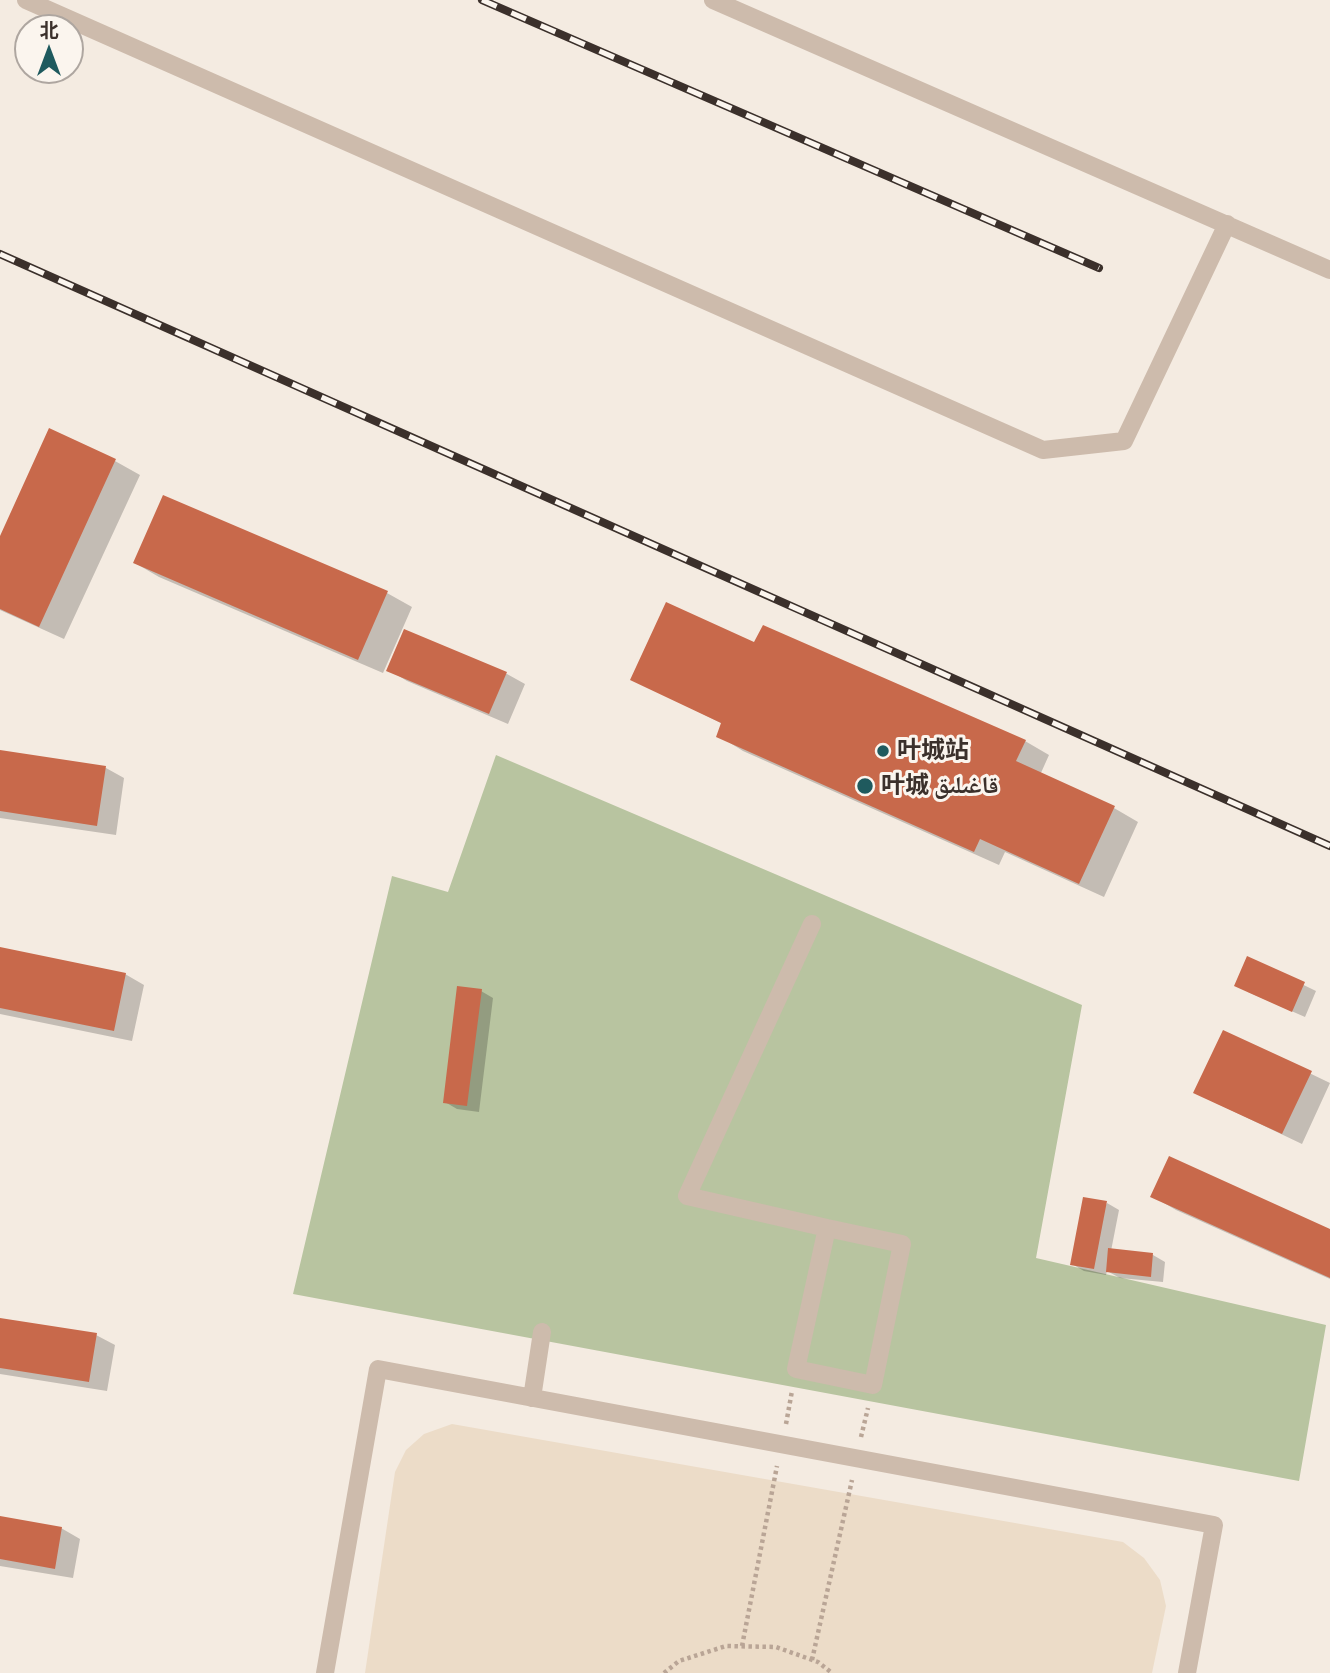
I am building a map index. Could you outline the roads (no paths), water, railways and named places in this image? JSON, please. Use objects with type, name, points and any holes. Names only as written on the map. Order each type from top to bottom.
[{"type":"street","points":[[26,0],[1042,450],[1124,441],[1227,225]]},
{"type":"street","points":[[713,0],[1330,270]]},
{"type":"street","points":[[812,924],[687,1196],[902,1244],[873,1385],[796,1370],[827,1228]]},
{"type":"street","points":[[533,1398],[542,1332]]},
{"type":"street","points":[[325,1673],[378,1370],[1214,1525],[1187,1673]]},
{"type":"railway","points":[[482,0],[1099,268]]},
{"type":"railway","points":[[0,254],[1330,846]]},
{"type":"place","name":"叶城站","points":[[883,751]]},
{"type":"place","name":"叶城 قاغىلىق","points":[[865,786]]}]
